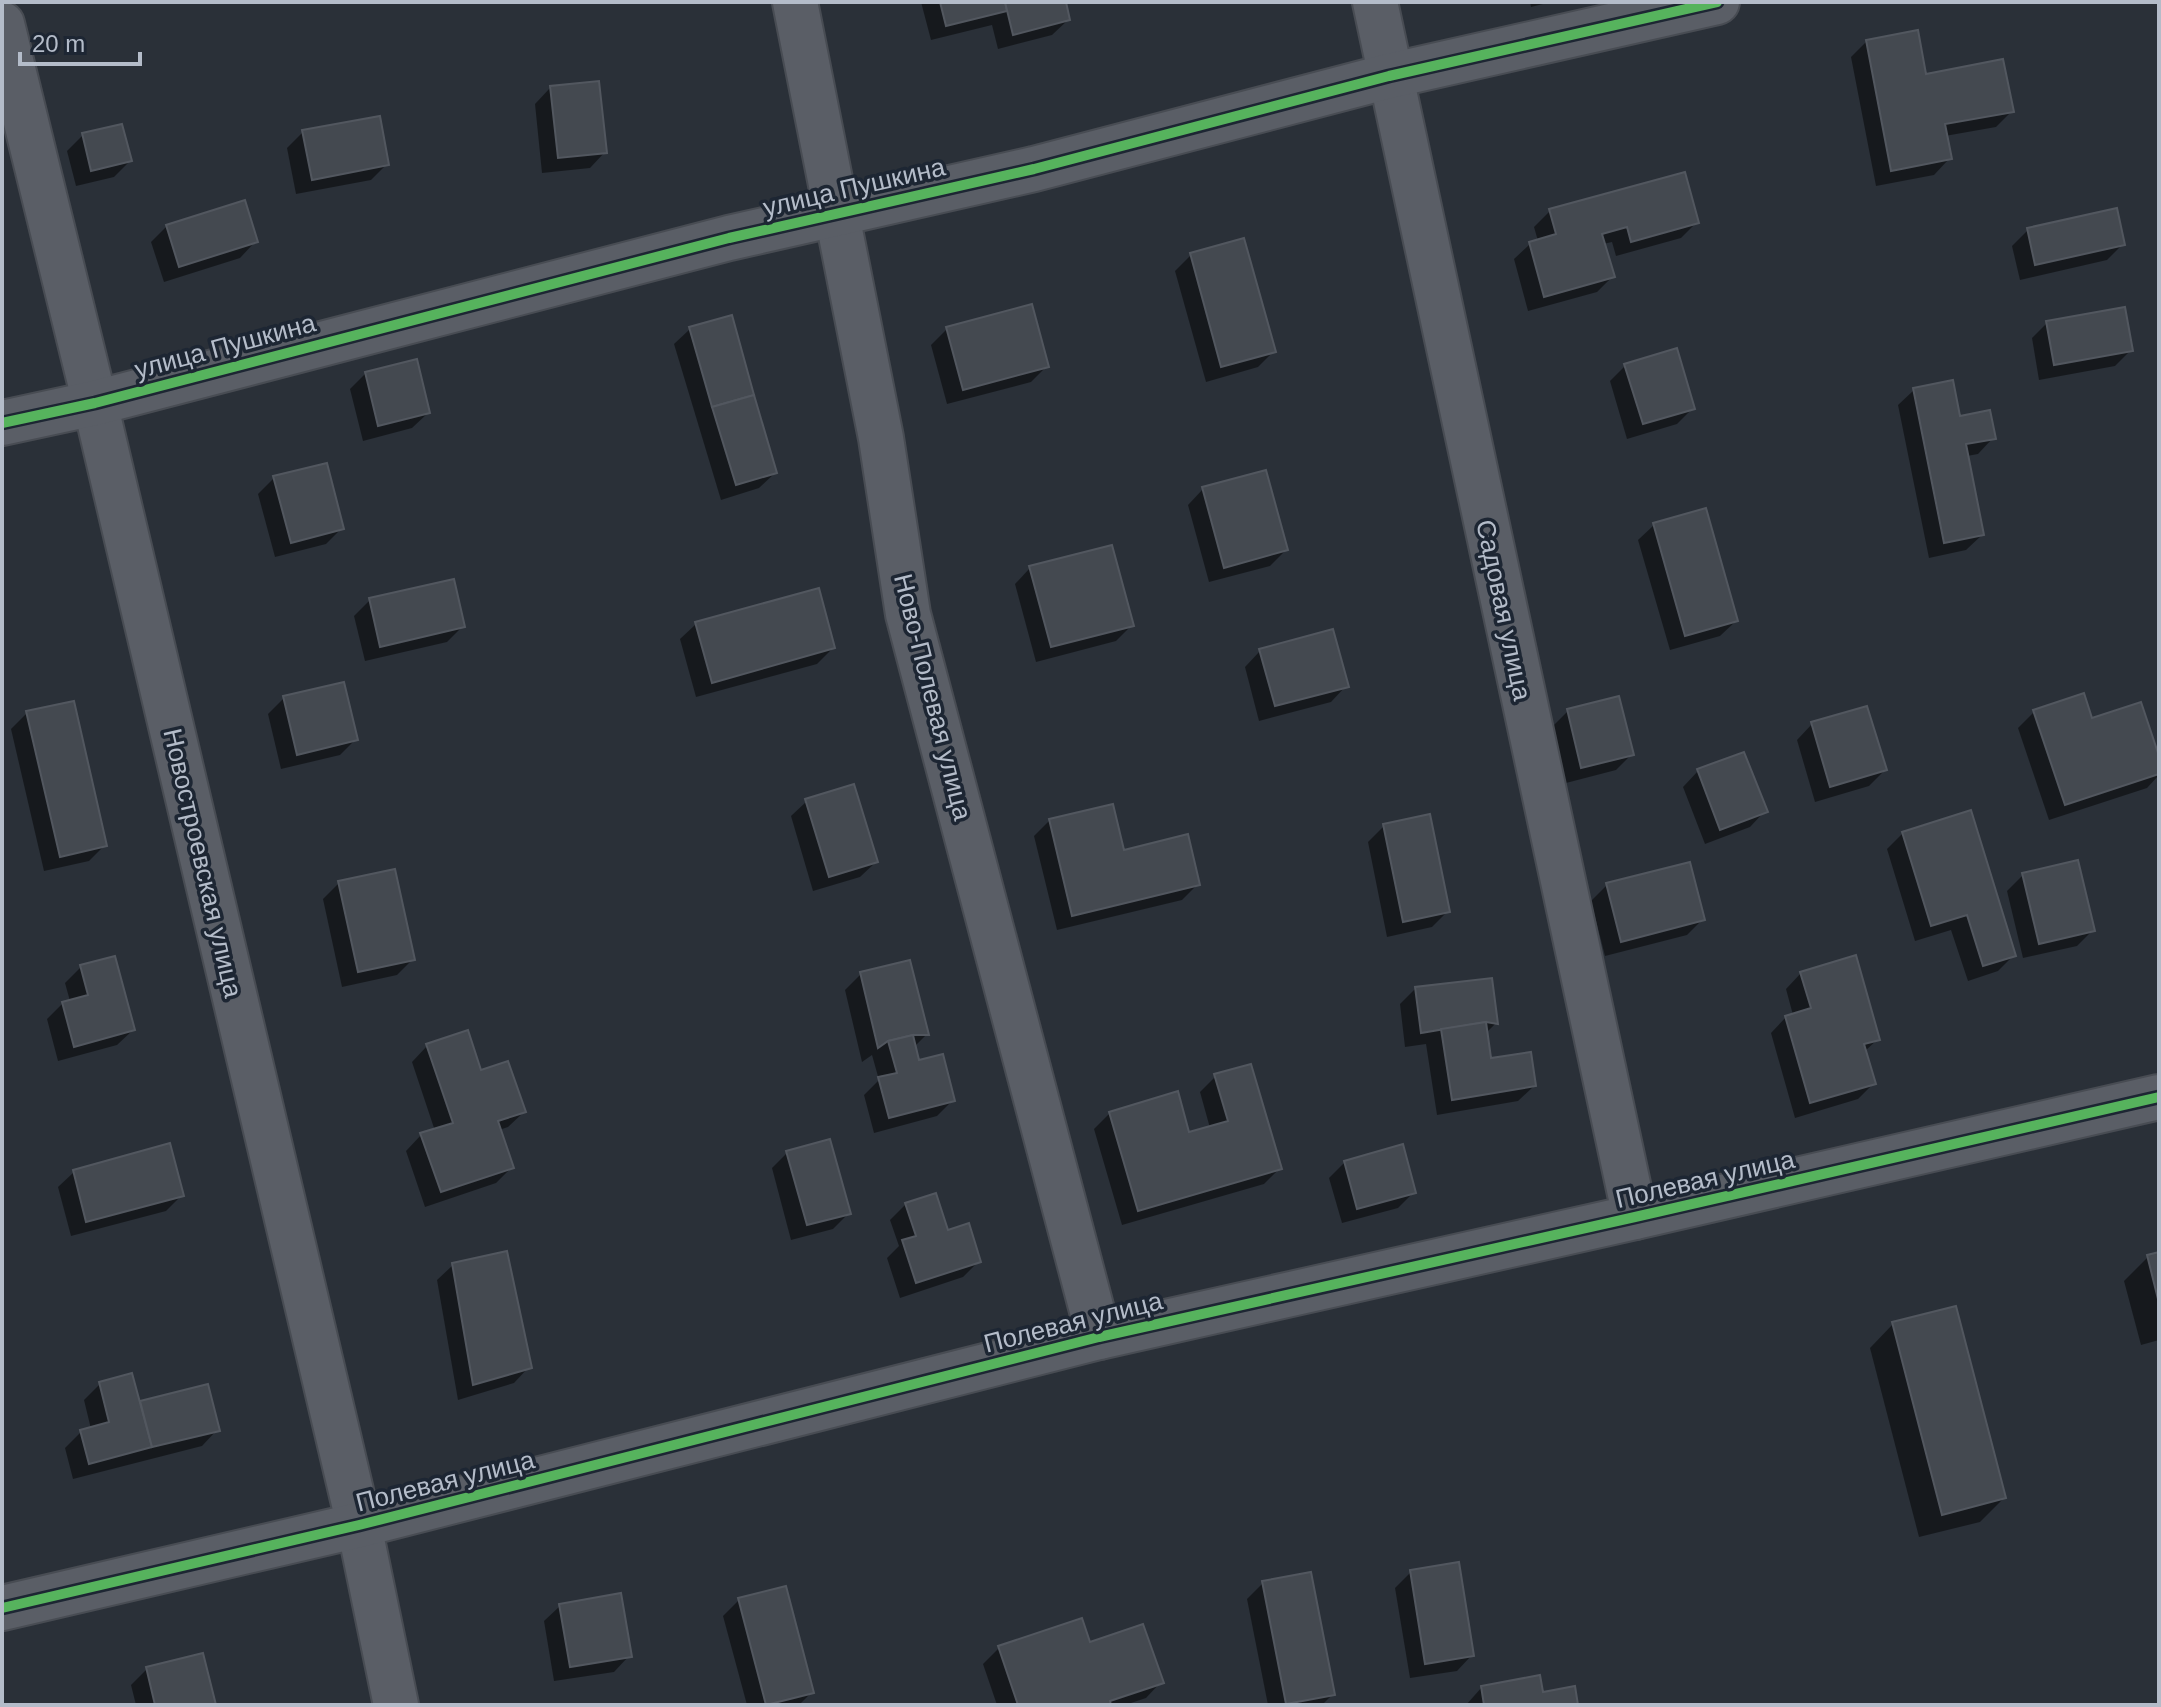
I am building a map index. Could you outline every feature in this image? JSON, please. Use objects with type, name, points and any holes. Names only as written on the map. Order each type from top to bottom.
[{"type":"street","name":"Ново-Полевая улица","points":[[795,2],[881,438],[908,614],[1099,1337]]},
{"type":"street","name":"Садовая улица","points":[[1375,2],[1635,1217]]},
{"type":"street","name":"улица Пушкина","points":[[2,423],[95,403],[837,212],[1034,169],[1389,76],[1717,2]]},
{"type":"street","name":"Новостроевская улица","points":[[2,24],[95,403],[359,1525],[396,1705]]},
{"type":"street","name":"Полевая улица","points":[[2,1608],[359,1525],[1099,1337],[2159,1097]]},
{"type":"building","points":[[940,2],[1005,2],[1007,11],[946,26]]},
{"type":"building","points":[[1005,2],[1066,2],[1070,20],[1013,35]]},
{"type":"building","points":[[1918,30],[1926,74],[2003,59],[2014,112],[1945,124],[1952,159],[1891,171],[1866,40]]},
{"type":"building","points":[[599,81],[607,153],[558,158],[550,86]]},
{"type":"building","points":[[380,116],[389,165],[312,180],[302,130]]},
{"type":"building","points":[[122,124],[132,161],[91,171],[82,133]]},
{"type":"building","points":[[1685,172],[1699,223],[1631,242],[1627,227],[1602,234],[1615,277],[1544,297],[1529,242],[1556,234],[1549,209]]},
{"type":"building","points":[[245,200],[258,242],[179,267],[166,225]]},
{"type":"building","points":[[2117,208],[2125,245],[2035,265],[2027,228]]},
{"type":"building","points":[[1244,238],[1276,352],[1221,367],[1190,253]]},
{"type":"building","points":[[1032,304],[1049,367],[963,390],[946,327]]},
{"type":"building","points":[[2125,307],[2133,351],[2054,365],[2046,321]]},
{"type":"building","points":[[732,315],[754,395],[712,407],[689,327]]},
{"type":"building","points":[[1677,348],[1695,409],[1643,424],[1624,364]]},
{"type":"building","points":[[417,359],[430,413],[378,426],[365,372]]},
{"type":"building","points":[[1953,380],[1960,416],[1990,410],[1996,439],[1966,444],[1984,535],[1944,543],[1913,388]]},
{"type":"building","points":[[754,395],[777,473],[736,485],[712,407]]},
{"type":"building","points":[[327,463],[344,529],[291,543],[273,476]]},
{"type":"building","points":[[1266,470],[1288,550],[1224,568],[1202,487]]},
{"type":"building","points":[[1706,508],[1738,621],[1685,636],[1653,523]]},
{"type":"building","points":[[1112,545],[1134,626],[1051,647],[1029,566]]},
{"type":"building","points":[[454,579],[465,627],[380,647],[369,598]]},
{"type":"building","points":[[819,588],[835,648],[712,683],[695,622]]},
{"type":"building","points":[[1333,629],[1349,687],[1275,706],[1259,649]]},
{"type":"building","points":[[344,682],[358,740],[297,755],[283,696]]},
{"type":"building","points":[[2084,693],[2092,718],[2141,702],[2159,756],[2159,774],[2065,805],[2033,710]]},
{"type":"building","points":[[1619,696],[1634,755],[1581,768],[1567,709]]},
{"type":"building","points":[[74,701],[107,846],[60,857],[26,711]]},
{"type":"building","points":[[1867,706],[1887,770],[1830,787],[1811,722]]},
{"type":"building","points":[[1744,752],[1768,812],[1720,830],[1697,769]]},
{"type":"building","points":[[854,784],[878,862],[829,877],[805,799]]},
{"type":"building","points":[[1113,804],[1124,850],[1188,834],[1200,885],[1072,916],[1049,819]]},
{"type":"building","points":[[1971,810],[2016,956],[1983,966],[1967,915],[1931,926],[1902,832]]},
{"type":"building","points":[[1430,814],[1450,912],[1403,922],[1383,824]]},
{"type":"building","points":[[2078,860],[2095,931],[2039,944],[2022,873]]},
{"type":"building","points":[[1690,862],[1705,920],[1621,942],[1606,883]]},
{"type":"building","points":[[395,869],[415,960],[358,972],[338,881]]},
{"type":"building","points":[[1856,955],[1880,1040],[1864,1044],[1876,1084],[1810,1103],[1785,1016],[1811,1008],[1800,972]]},
{"type":"building","points":[[115,956],[135,1030],[74,1047],[62,1002],[88,995],[80,965]]},
{"type":"building","points":[[910,960],[929,1035],[888,1041],[878,1048],[860,972]]},
{"type":"building","points":[[1492,978],[1498,1024],[1486,1022],[1421,1033],[1415,987]]},
{"type":"building","points":[[1486,1022],[1491,1058],[1531,1052],[1536,1086],[1452,1100],[1441,1029]]},
{"type":"building","points":[[468,1030],[481,1070],[508,1061],[526,1112],[498,1121],[514,1168],[441,1192],[420,1133],[453,1123],[426,1044]]},
{"type":"building","points":[[913,1035],[919,1060],[943,1054],[955,1101],[889,1118],[878,1077],[897,1073],[888,1041]]},
{"type":"building","points":[[1251,1064],[1282,1169],[1138,1211],[1109,1112],[1178,1091],[1189,1132],[1228,1121],[1214,1074]]},
{"type":"building","points":[[830,1139],[851,1214],[807,1225],[786,1151]]},
{"type":"building","points":[[170,1143],[184,1196],[86,1222],[73,1170]]},
{"type":"building","points":[[1403,1144],[1416,1193],[1357,1209],[1344,1161]]},
{"type":"building","points":[[936,1193],[948,1230],[969,1223],[981,1262],[916,1283],[902,1240],[916,1236],[905,1203]]},
{"type":"building","points":[[507,1251],[532,1368],[473,1385],[452,1263]]},
{"type":"building","points":[[2159,1252],[2159,1303],[2147,1255]]},
{"type":"building","points":[[1956,1306],[2006,1498],[1942,1515],[1892,1322]]},
{"type":"building","points":[[132,1373],[152,1447],[89,1464],[80,1430],[109,1422],[99,1382]]},
{"type":"building","points":[[208,1384],[220,1431],[152,1447],[140,1401]]},
{"type":"building","points":[[1459,1562],[1474,1656],[1425,1664],[1410,1570]]},
{"type":"building","points":[[1311,1572],[1335,1695],[1286,1704],[1262,1581]]},
{"type":"building","points":[[786,1586],[814,1693],[766,1705],[738,1598]]},
{"type":"building","points":[[621,1593],[632,1657],[570,1667],[559,1604]]},
{"type":"building","points":[[1082,1618],[1090,1642],[1143,1624],[1164,1683],[1110,1701],[1111,1705],[1018,1705],[998,1646]]},
{"type":"building","points":[[203,1653],[216,1705],[155,1705],[146,1667]]},
{"type":"building","points":[[1540,1675],[1543,1692],[1575,1686],[1578,1705],[1484,1705],[1481,1686]]},
{"type":"cycle path","points":[[2,423],[95,403],[729,238],[1034,169],[1389,76],[1717,2]]},
{"type":"cycle path","points":[[2,1608],[359,1525],[1099,1337],[2159,1097]]}]
